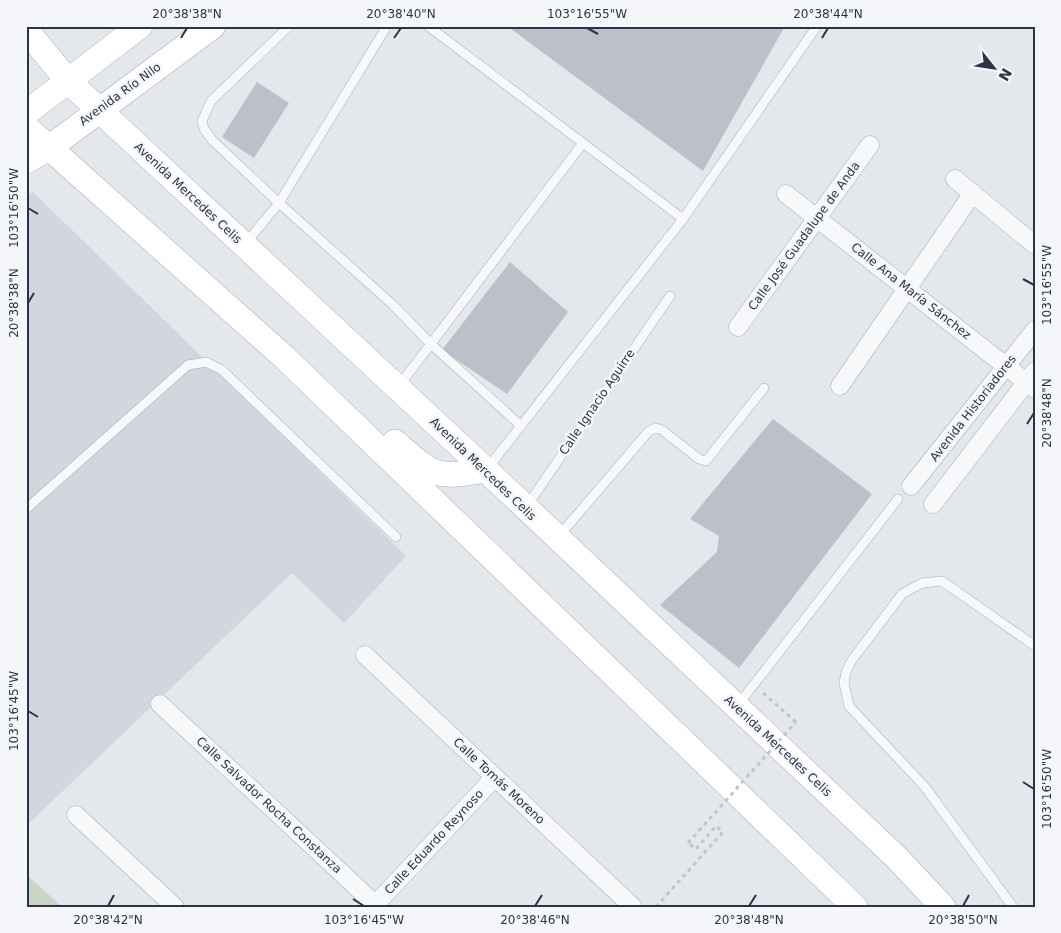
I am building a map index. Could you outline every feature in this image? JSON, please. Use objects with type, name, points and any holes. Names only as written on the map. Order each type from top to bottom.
[{"type":"main road","points":[[26,112],[140,26]]},
{"type":"main road","name":"Avenida Río Nilo","points":[[26,161],[49,148],[98,109],[213,26]]},
{"type":"main road","name":"Avenida Mercedes Celis","points":[[26,30],[68,81],[486,470],[525,509],[896,857],[943,907]]},
{"type":"main road","points":[[26,127],[284,358],[855,907]]},
{"type":"main road","points":[[284,358],[318,374],[420,464],[433,472],[440,475],[456,475],[486,470]]},
{"type":"street","name":"Calle José Guadalupe de Anda","points":[[738,328],[819,219],[870,145]]},
{"type":"street","points":[[955,179],[1035,245]]},
{"type":"street","points":[[840,386],[973,193]]},
{"type":"street","name":"Calle Ana María Sánchez","points":[[786,194],[1006,366],[1032,381]]},
{"type":"street","name":"Avenida Historiadores","points":[[912,486],[1035,330]]},
{"type":"street","name":"Avenida Historiadores","points":[[933,504],[1032,381]]},
{"type":"street","name":"Calle Tomás Moreno","points":[[365,655],[633,907]]},
{"type":"street","name":"Calle Salvador Rocha Constanza","points":[[160,704],[376,906]]},
{"type":"street","name":"Calle Eduardo Reynoso","points":[[376,906],[495,777]]},
{"type":"street","points":[[76,815],[175,907]]},
{"type":"lane","points":[[289,26],[211,100],[202,121],[204,129],[212,140],[279,203],[392,304],[432,345],[520,425]]},
{"type":"lane","points":[[244,245],[279,203],[387,26]]},
{"type":"lane","points":[[428,26],[683,219]]},
{"type":"lane","points":[[486,470],[683,219],[817,26]]},
{"type":"lane","points":[[398,388],[583,143]]},
{"type":"lane","name":"Calle Ignacio Aguirre","points":[[525,509],[670,296]]},
{"type":"lane","points":[[26,509],[188,365],[206,362],[222,370],[396,537]]},
{"type":"lane","points":[[557,539],[649,431],[656,428],[662,430],[699,459],[706,461],[764,388]]},
{"type":"lane","points":[[737,708],[898,499]]},
{"type":"lane","points":[[1013,907],[925,787],[849,706],[844,683],[846,672],[852,660],[902,594],[922,583],[942,581],[1035,646]]},
{"type":"path","points":[[656,907],[723,832],[716,826],[696,849],[688,843],[796,722],[775,704]]},
{"type":"shaded area","points":[[33,192],[406,556],[344,623],[292,573],[26,826],[26,196]]},
{"type":"green space","points":[[26,874],[62,907],[26,907]]},
{"type":"building","points":[[507,26],[785,26],[703,171]]},
{"type":"building","points":[[257,82],[289,103],[254,158],[222,137]]},
{"type":"building","points":[[510,262],[568,312],[507,394],[442,350]]},
{"type":"building","points":[[773,419],[872,494],[739,668],[660,605],[717,552],[719,536],[690,519]]}]
